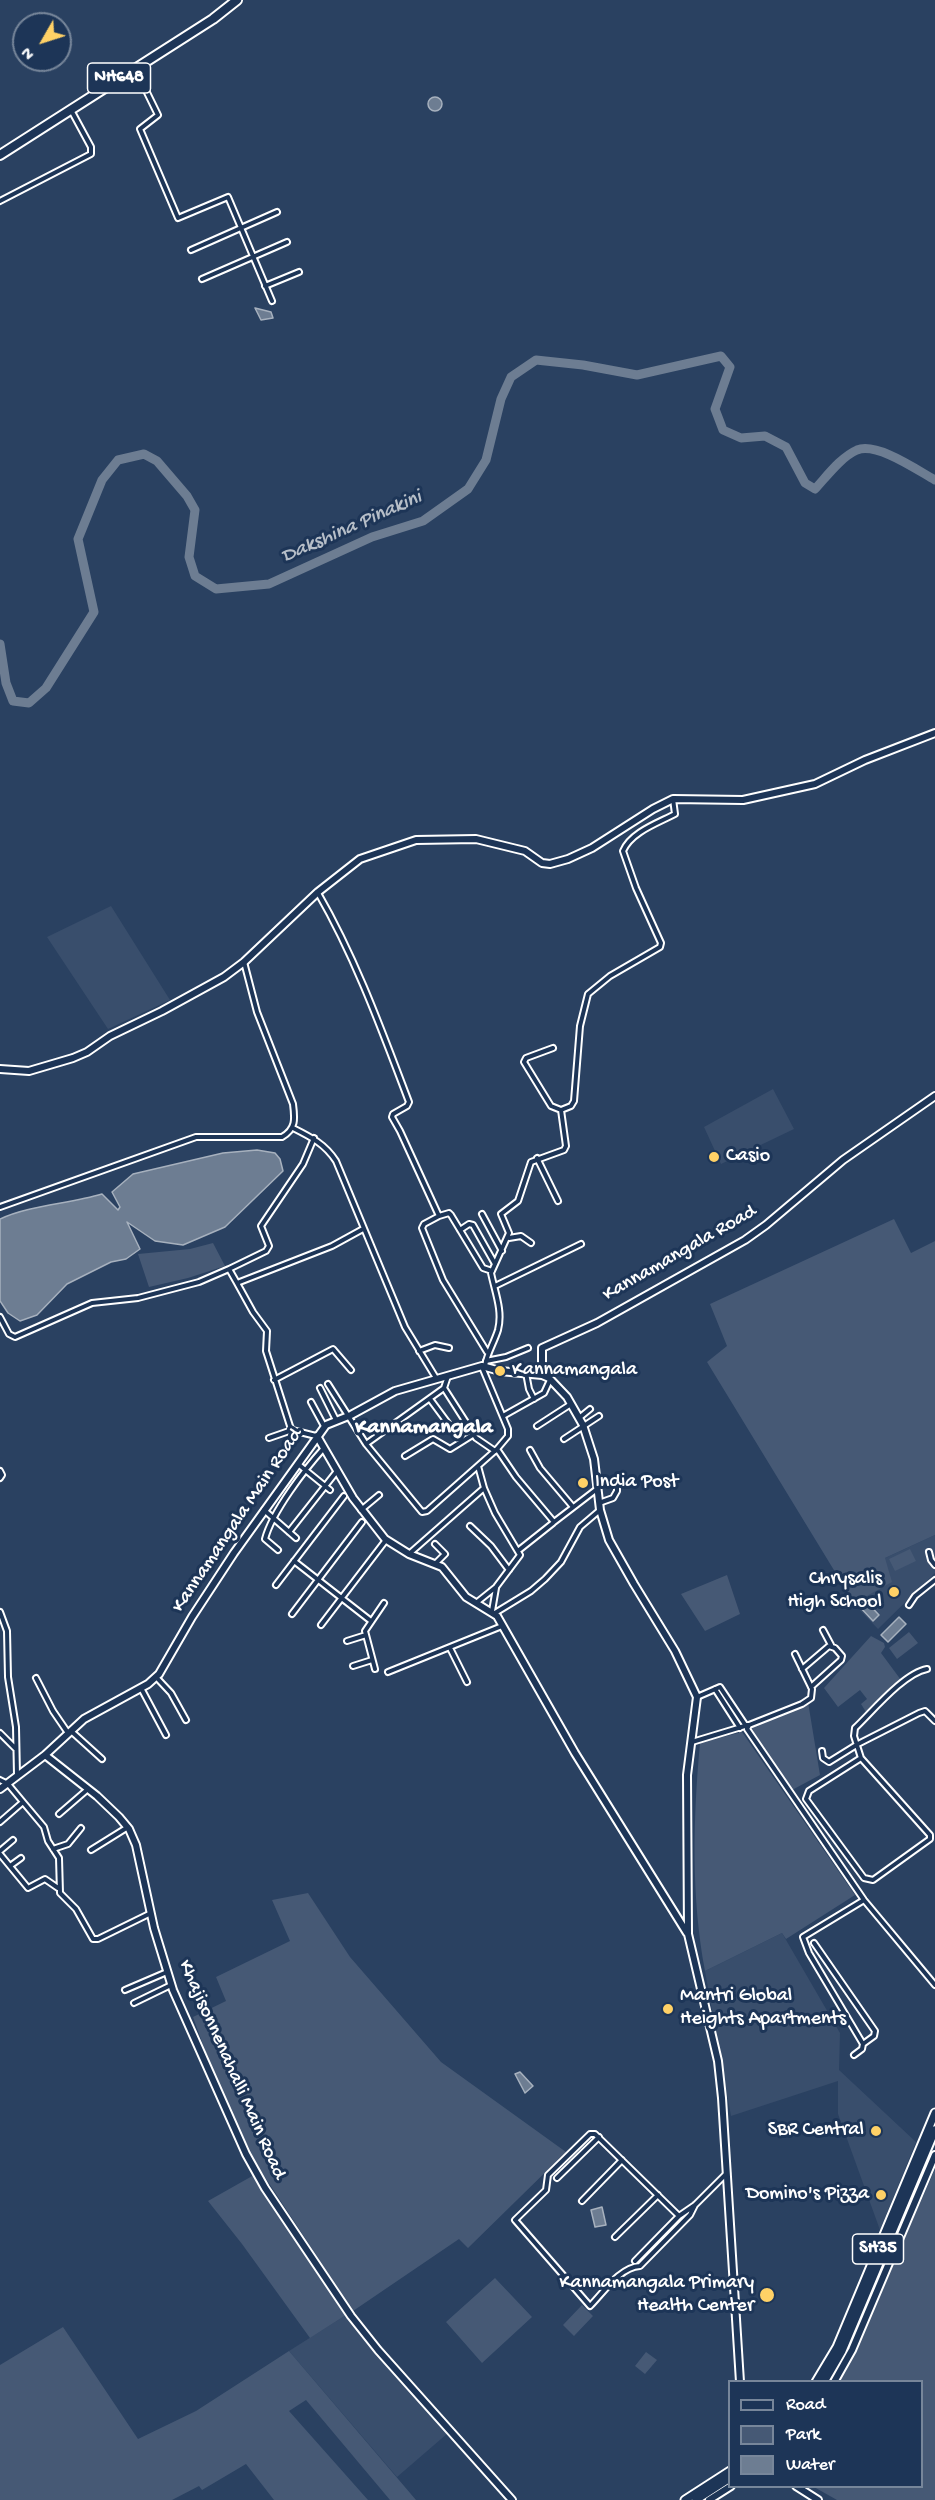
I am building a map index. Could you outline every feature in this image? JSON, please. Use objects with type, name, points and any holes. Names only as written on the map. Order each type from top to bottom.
[{"type":"highway","name":"NH648","points":[[0,154],[135,68],[226,4],[237,0]]},
{"type":"main road","name":"SH35","points":[[817,2380],[837,2347],[935,2113]]},
{"type":"main road","name":"SH35","points":[[825,2380],[842,2351],[935,2130]]},
{"type":"main road","points":[[684,2500],[728,2472]]},
{"type":"main road","points":[[696,2500],[728,2479]]},
{"type":"street","points":[[135,68],[158,115],[140,129],[178,219],[228,198],[272,300]]},
{"type":"street","points":[[0,201],[91,154],[91,147],[71,110]]},
{"type":"street","points":[[191,250],[277,212]]},
{"type":"street","points":[[202,279],[287,242]]},
{"type":"street","points":[[265,286],[299,272]]},
{"type":"street","points":[[0,1069],[29,1071],[87,1052],[110,1036],[224,977],[244,962],[318,892],[360,859],[416,840],[476,839],[525,851],[542,863],[550,864],[592,848],[652,809],[673,799],[743,800],[815,784],[865,760],[935,733]]},
{"type":"street","points":[[553,1048],[526,1058],[524,1062],[551,1106],[561,1110],[571,1106],[574,1101],[580,1026],[588,994],[610,976],[660,947],[661,943],[622,851],[625,845],[644,830],[675,814],[673,799]]},
{"type":"street","points":[[318,892],[333,919],[363,986],[409,1102],[392,1117],[439,1216]]},
{"type":"street","points":[[0,1207],[196,1137],[282,1137],[293,1128],[295,1117],[293,1104],[256,1012],[244,962]]},
{"type":"street","name":"Kannamangala Road","points":[[542,1375],[542,1348],[597,1323],[745,1240],[843,1160],[935,1096]]},
{"type":"street","points":[[328,1384],[366,1444],[422,1512],[427,1511],[478,1466],[508,1436],[508,1429],[484,1364],[499,1321],[492,1271],[509,1238],[501,1214],[518,1200],[531,1162],[564,1150],[566,1146],[561,1110]]},
{"type":"street","points":[[293,1128],[314,1138],[328,1149],[336,1161],[405,1327],[436,1378]]},
{"type":"street","points":[[0,1317],[9,1334],[15,1337],[92,1302],[138,1298],[199,1282],[266,1251],[269,1246],[261,1226],[303,1164],[314,1138]]},
{"type":"street","points":[[537,1158],[558,1201]]},
{"type":"street","points":[[487,1352],[435,1264],[422,1228],[423,1224],[439,1216],[450,1214],[483,1268],[492,1271]]},
{"type":"street","points":[[482,1214],[502,1252]]},
{"type":"street","points":[[460,1230],[469,1224],[473,1225],[496,1264]]},
{"type":"street","points":[[237,1283],[332,1246],[363,1229]]},
{"type":"street","points":[[509,1238],[521,1236],[531,1242]]},
{"type":"street","points":[[495,1286],[581,1244]]},
{"type":"street","points":[[229,1269],[253,1312],[267,1331],[266,1351],[292,1430]]},
{"type":"street","points":[[419,1351],[435,1346],[449,1348]]},
{"type":"street","points":[[484,1364],[528,1348]]},
{"type":"street","points":[[274,1380],[333,1349],[351,1370]]},
{"type":"street","name":"Kannamangala Main Road","points":[[0,1789],[45,1755],[84,1719],[141,1689],[156,1677],[192,1617],[324,1426],[395,1391],[484,1364],[500,1371],[542,1375],[551,1380],[571,1404],[584,1428],[594,1459],[599,1507],[609,1539],[675,1651],[697,1697]]},
{"type":"street","points":[[526,1373],[529,1389],[534,1399]]},
{"type":"street","points":[[366,1444],[444,1388],[448,1376]]},
{"type":"street","points":[[502,1416],[544,1393],[551,1380]]},
{"type":"street","points":[[320,1388],[336,1420]]},
{"type":"street","points":[[444,1388],[474,1434],[496,1450],[554,1522]]},
{"type":"street","points":[[430,1399],[453,1430]]},
{"type":"street","points":[[310,1402],[324,1426]]},
{"type":"street","points":[[537,1426],[571,1404]]},
{"type":"street","points":[[579,1418],[590,1409]]},
{"type":"street","points":[[564,1438],[584,1428],[599,1416]]},
{"type":"street","points":[[269,1438],[292,1430],[317,1436],[361,1510],[386,1540],[408,1554],[435,1564],[445,1571],[466,1597],[493,1612],[575,1754],[688,1934]]},
{"type":"street","points":[[405,1456],[433,1439],[450,1449],[474,1434]]},
{"type":"street","points":[[278,1551],[265,1539],[268,1527],[307,1469],[325,1448]]},
{"type":"street","points":[[530,1450],[540,1468],[573,1507]]},
{"type":"street","points":[[297,1463],[330,1490]]},
{"type":"street","points":[[476,1603],[496,1587],[520,1557],[519,1550],[495,1513],[484,1488],[478,1466]]},
{"type":"street","points":[[289,1532],[338,1470]]},
{"type":"street","points":[[0,1471],[2,1476],[0,1478]]},
{"type":"street","points":[[493,1612],[531,1591],[545,1579],[561,1562],[580,1527],[599,1507],[613,1498],[617,1491],[617,1483]]},
{"type":"street","points":[[408,1554],[484,1488]]},
{"type":"street","points":[[519,1550],[597,1489]]},
{"type":"street","points":[[361,1510],[379,1495]]},
{"type":"street","points":[[276,1585],[344,1496]]},
{"type":"street","points":[[264,1510],[296,1538]]},
{"type":"street","points":[[292,1614],[362,1522]]},
{"type":"street","points":[[470,1526],[491,1546],[509,1570]]},
{"type":"street","points":[[321,1625],[386,1540]]},
{"type":"street","points":[[435,1544],[445,1554],[435,1564]]},
{"type":"street","points":[[929,1552],[935,1565]]},
{"type":"street","points":[[294,1561],[371,1621]]},
{"type":"street","points":[[909,1605],[915,1596],[935,1580]]},
{"type":"street","points":[[493,1612],[496,1587]]},
{"type":"street","points":[[375,1669],[365,1631],[384,1603]]},
{"type":"street","points":[[0,1612],[7,1631],[8,1677],[16,1727],[17,1776]]},
{"type":"street","points":[[388,1672],[502,1626]]},
{"type":"street","points":[[811,1687],[842,1658],[831,1646],[824,1630]]},
{"type":"street","points":[[347,1641],[366,1635]]},
{"type":"street","points":[[802,1669],[831,1646]]},
{"type":"street","points":[[450,1648],[466,1682]]},
{"type":"street","points":[[692,1742],[740,1728],[805,1703],[812,1695],[811,1687],[795,1654]]},
{"type":"street","points":[[353,1666],[372,1660]]},
{"type":"street","points":[[861,1758],[809,1791],[806,1799],[864,1878],[873,1880],[930,1839],[930,1835],[861,1758],[854,1736],[855,1728],[907,1678],[920,1670],[927,1669]]},
{"type":"street","points":[[156,1677],[171,1693],[186,1720]]},
{"type":"street","points":[[36,1678],[53,1711],[69,1731],[102,1759]]},
{"type":"street","points":[[740,2380],[724,2115],[719,2068],[688,1934],[686,1783],[697,1697],[720,1687],[748,1725],[749,1731],[864,1900],[935,1985]]},
{"type":"street","points":[[141,1689],[166,1735]]},
{"type":"street","points":[[715,1689],[740,1728]]},
{"type":"street","points":[[822,1751],[823,1758],[829,1762],[858,1744],[919,1713],[925,1712],[935,1721]]},
{"type":"street","points":[[0,1733],[16,1748]]},
{"type":"street","name":"Khajisonnenahalli Main Road","points":[[45,1755],[87,1789],[128,1827],[136,1845],[151,1913],[171,1985],[246,2154],[265,2188],[357,2324],[512,2500]]},
{"type":"street","points":[[0,1780],[8,1784],[44,1827],[47,1839],[60,1862],[58,1888]]},
{"type":"street","points":[[59,1814],[87,1789]]},
{"type":"street","points":[[0,1822],[23,1802]]},
{"type":"street","points":[[91,1850],[128,1827]]},
{"type":"street","points":[[53,1850],[68,1844],[81,1828]]},
{"type":"street","points":[[13,1840],[0,1852],[28,1888],[45,1879],[58,1888],[63,1898],[76,1910],[96,1940],[151,1913]]},
{"type":"street","points":[[10,1866],[21,1858]]},
{"type":"street","points":[[863,2044],[809,1953],[803,1937],[864,1900]]},
{"type":"street","points":[[814,1942],[875,2031],[874,2036],[854,2055]]},
{"type":"street","points":[[125,1990],[167,1972]]},
{"type":"street","points":[[134,2003],[171,1985]]},
{"type":"street","points":[[679,2216],[599,2137],[590,2134],[549,2175],[546,2190],[515,2220],[590,2306],[625,2270],[633,2266],[640,2266],[690,2215],[695,2205]]},
{"type":"street","points":[[557,2178],[599,2137]]},
{"type":"street","points":[[835,2380],[850,2355],[935,2155]]},
{"type":"street","points":[[582,2201],[622,2160]]},
{"type":"street","points":[[634,2261],[727,2173]]},
{"type":"street","points":[[615,2237],[658,2195]]},
{"type":"street","points":[[710,2500],[728,2488]]},
{"type":"street","points":[[798,2488],[818,2500]]},
{"type":"shaded area","points":[[111,906],[170,1000],[108,1029],[47,937]]},
{"type":"shaded area","points":[[773,1089],[794,1129],[721,1164],[704,1127]]},
{"type":"shaded area","name":"Chrysalis High School","points":[[935,1535],[935,1573],[878,1629],[853,1603],[885,1558]]},
{"type":"shaded area","points":[[782,1933],[840,2033],[839,2070],[916,2142],[880,2230],[838,2114],[838,2081],[731,2116],[705,1971]]},
{"type":"shaded area","points":[[346,2315],[448,2433],[397,2477],[289,2351]]},
{"type":"green space","points":[[894,1219],[911,1253],[935,1241],[935,1535],[885,1558],[892,1582],[854,1603],[707,1362],[727,1346],[710,1304]]},
{"type":"green space","points":[[213,1243],[225,1266],[149,1287],[138,1254],[190,1249]]},
{"type":"green space","points":[[910,1549],[916,1561],[895,1571],[889,1559]]},
{"type":"green space","points":[[727,1575],[740,1614],[705,1631],[681,1594]]},
{"type":"green space","points":[[909,1632],[918,1643],[897,1659],[889,1648]]},
{"type":"green space","points":[[871,1636],[884,1643],[885,1647],[881,1653],[901,1680],[866,1712],[861,1704],[867,1699],[860,1690],[838,1707],[824,1688]]},
{"type":"green space","points":[[808,1702],[820,1775],[792,1790],[750,1727]]},
{"type":"green space","points":[[742,1732],[855,1895],[786,1939],[782,1933],[705,1971],[695,1886],[696,1800],[700,1743]]},
{"type":"green space","points":[[308,1893],[350,1957],[441,2062],[566,2152],[468,2248],[459,2239],[353,2311],[257,2165],[214,2075],[193,2017],[226,2001],[216,1977],[290,1941],[272,1900]]},
{"type":"green space","points":[[935,2169],[935,2500],[837,2500],[816,2488],[923,2488],[923,2380],[839,2380],[852,2358]]},
{"type":"green space","points":[[254,2175],[346,2315],[310,2338],[208,2201]]},
{"type":"green space","points":[[495,2278],[532,2317],[482,2363],[446,2322]]},
{"type":"green space","points":[[582,2305],[593,2316],[574,2336],[563,2325]]},
{"type":"green space","points":[[63,2327],[138,2439],[196,2411],[289,2351],[416,2500],[390,2500],[306,2400],[289,2411],[368,2500],[274,2500],[246,2464],[202,2490],[199,2486],[172,2500],[0,2500],[0,2365]]},
{"type":"green space","points":[[646,2352],[657,2360],[645,2374],[635,2366]]},
{"type":"water","points":[[435,97],[440,99],[442,104],[440,109],[435,111],[430,109],[428,104],[430,99]]},
{"type":"water","points":[[255,308],[271,312],[273,318],[261,320]]},
{"type":"water","points":[[257,1150],[275,1153],[280,1159],[283,1171],[225,1227],[183,1245],[155,1241],[127,1222],[140,1249],[126,1259],[111,1262],[67,1284],[37,1315],[20,1321],[8,1313],[0,1301],[0,1219],[11,1214],[102,1194],[118,1210],[120,1207],[112,1192],[133,1174],[223,1153]]},
{"type":"water","points":[[865,1600],[879,1615],[873,1621],[859,1606]]},
{"type":"water","points":[[899,1617],[906,1624],[888,1642],[881,1635]]},
{"type":"water","points":[[520,2072],[533,2086],[525,2093],[515,2074]]},
{"type":"water","points":[[602,2207],[606,2225],[595,2227],[591,2210]]},
{"type":"waterway","name":"Dakshina Pinakini","points":[[0,644],[6,683],[13,701],[29,703],[46,688],[94,612],[78,539],[102,480],[118,460],[144,454],[157,461],[187,496],[195,510],[189,557],[195,576],[216,589],[269,584],[372,537],[423,521],[468,489],[486,460],[501,399],[511,377],[536,360],[583,365],[637,375],[721,356],[730,367],[715,409],[723,430],[741,438],[765,436],[786,447],[805,483],[815,489],[845,457],[857,450],[865,449],[886,453],[935,480]]},
{"type":"place","name":"Casio","points":[[714,1157]]},
{"type":"place","name":"Kannamangala","points":[[500,1371]]},
{"type":"place","name":"India Post","points":[[583,1483]]},
{"type":"place","name":"Chrysalis High School","points":[[894,1592]]},
{"type":"place","name":"Mantri Global Heights Apartments","points":[[668,2009]]},
{"type":"place","name":"SBR Central","points":[[876,2131]]},
{"type":"place","name":"Domino's Pizza","points":[[881,2195]]},
{"type":"place","name":"Kannamangala Primary Health Center","points":[[767,2295]]},
{"type":"district","name":"Kannamangala","points":[[424,1429]]}]
